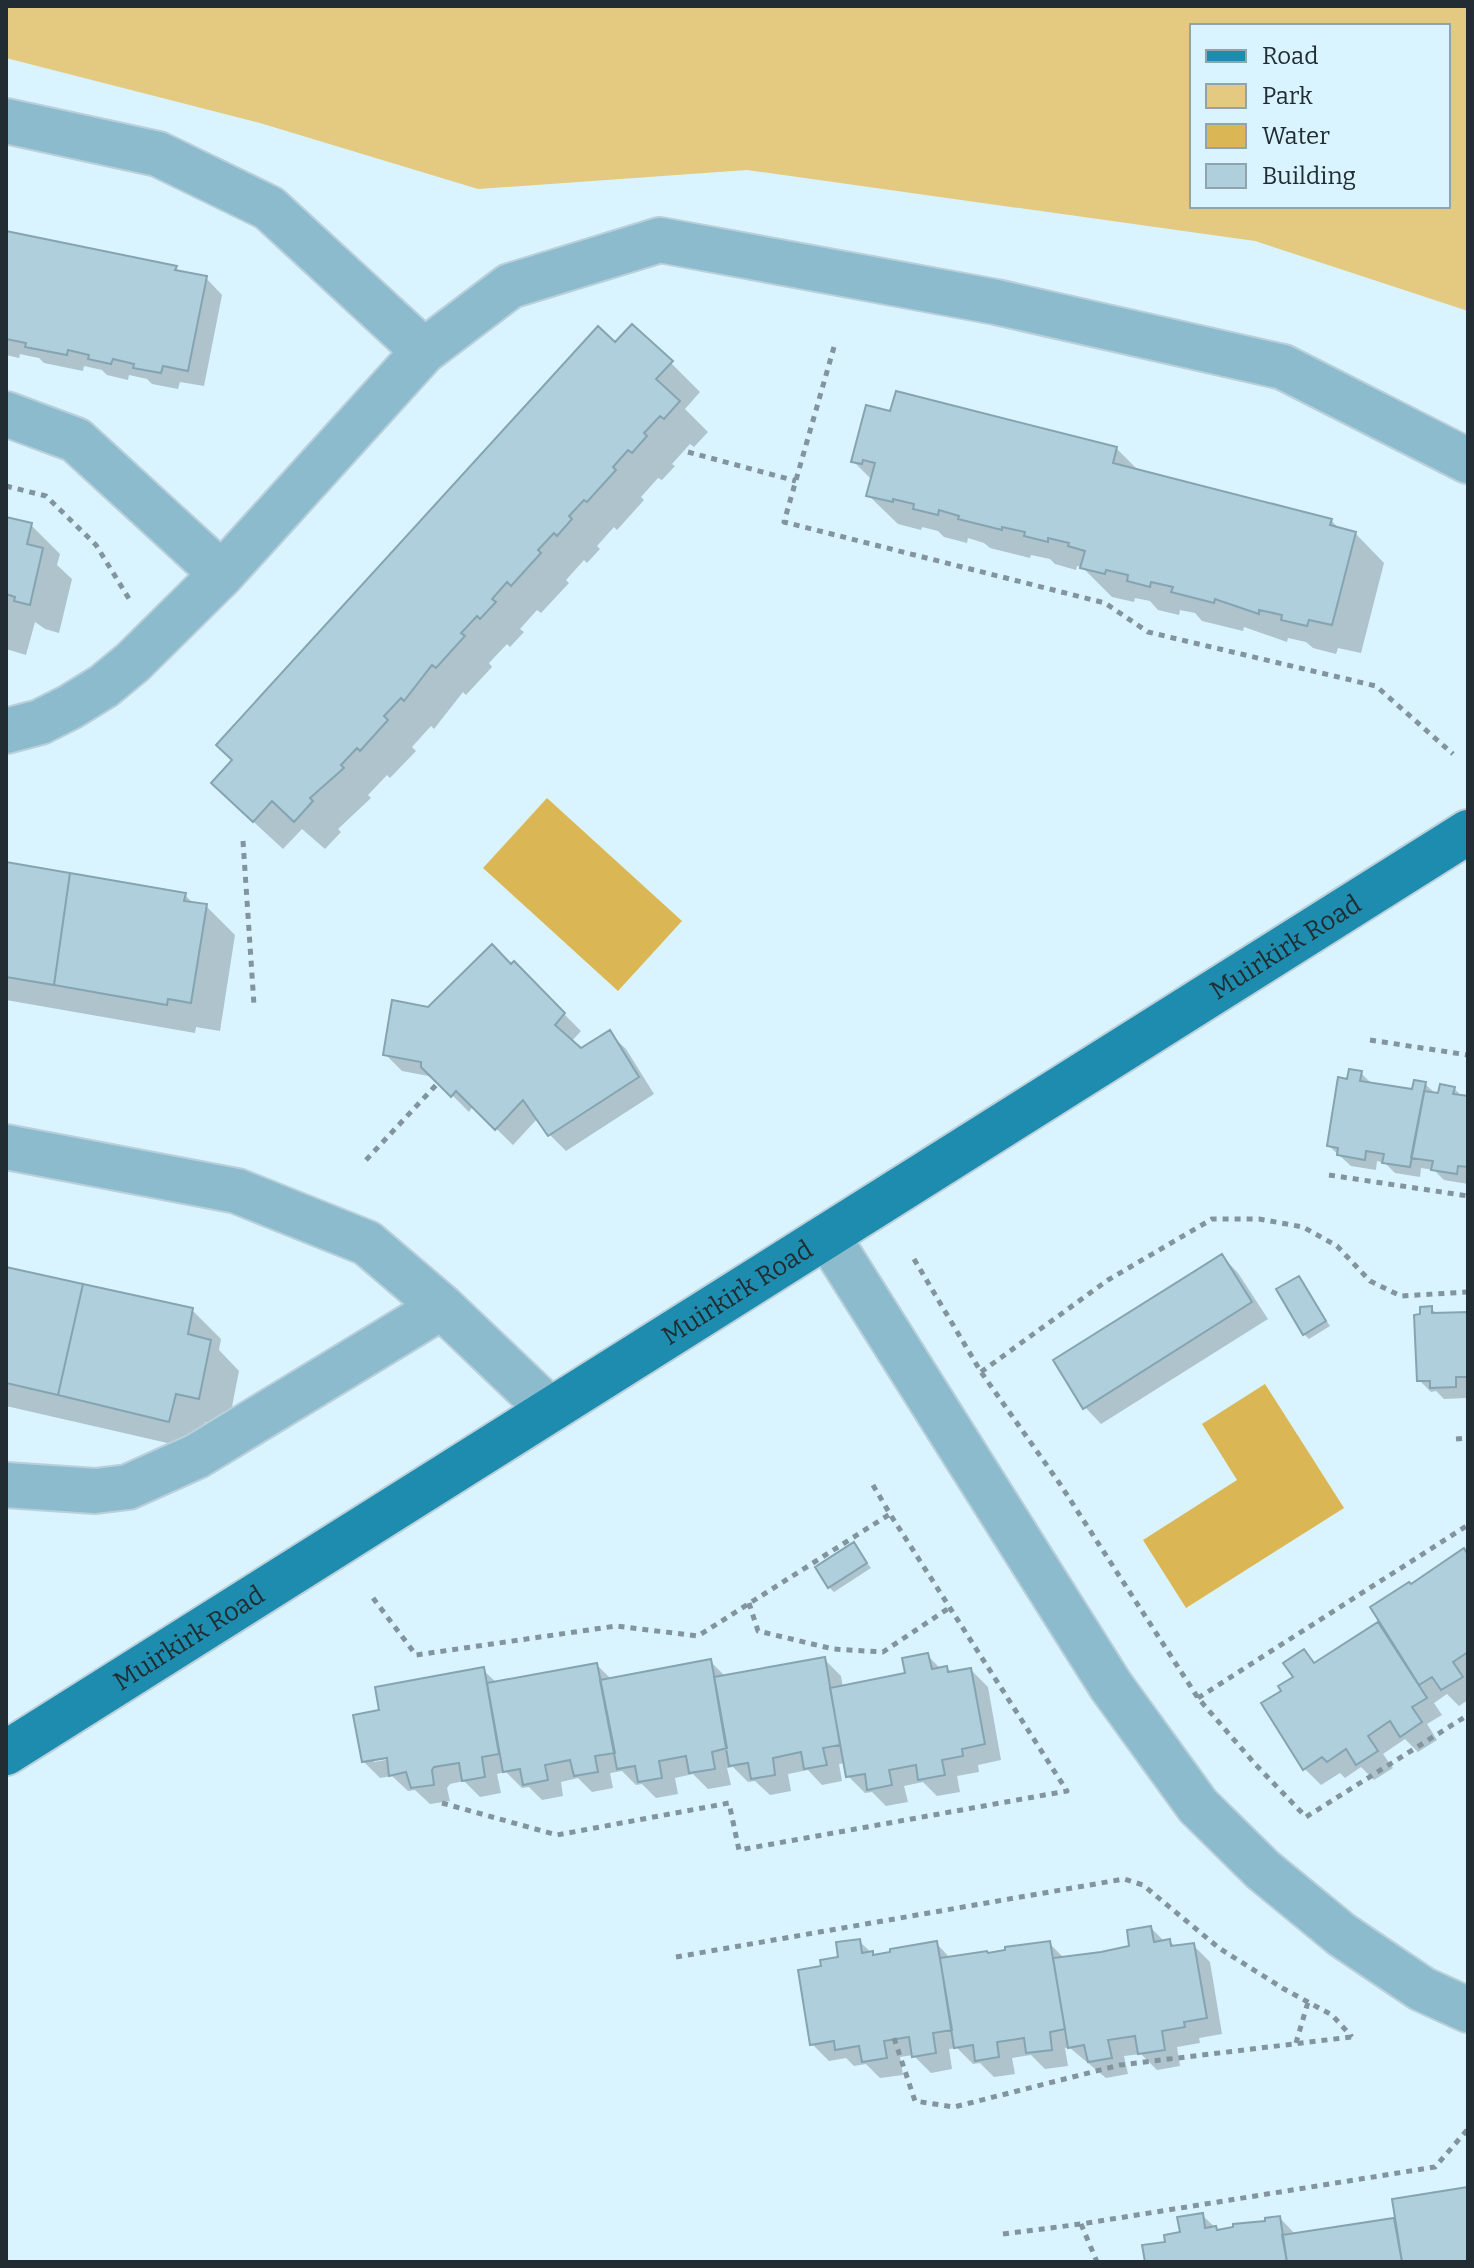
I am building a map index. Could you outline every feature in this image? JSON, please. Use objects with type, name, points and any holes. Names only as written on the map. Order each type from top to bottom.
[{"type":"main road","name":"Muirkirk Road","points":[[6,1753],[1468,832]]},
{"type":"lane","points":[[6,121],[158,154],[269,208],[424,351]]},
{"type":"lane","points":[[6,731],[40,722],[70,707],[104,686],[155,641],[222,574],[424,351],[510,286],[660,240],[996,302],[1283,367],[1468,461]]},
{"type":"lane","points":[[6,414],[76,440],[222,574]]},
{"type":"lane","points":[[6,1147],[237,1191],[367,1243],[442,1307],[550,1410]]},
{"type":"lane","points":[[828,1237],[1111,1686],[1198,1806],[1263,1870],[1342,1935],[1422,1989],[1468,2010]]},
{"type":"lane","points":[[6,1485],[95,1491],[128,1487],[197,1456],[442,1307]]},
{"type":"path","points":[[834,347],[784,522],[1105,603],[1148,632],[1376,686],[1453,754]]},
{"type":"path","points":[[688,452],[796,481]]},
{"type":"path","points":[[6,486],[46,496],[96,545],[155,641]]},
{"type":"path","points":[[243,841],[254,1005]]},
{"type":"path","points":[[1370,1040],[1468,1055]]},
{"type":"path","points":[[366,1160],[437,1084]]},
{"type":"path","points":[[1329,1175],[1468,1196]]},
{"type":"path","points":[[981,1372],[1108,1280],[1212,1219],[1259,1219],[1303,1227],[1337,1246],[1370,1281],[1401,1296],[1468,1292]]},
{"type":"path","points":[[914,1259],[981,1372],[1060,1484],[1198,1698],[1306,1817],[1468,1715]]},
{"type":"path","points":[[1456,1439],[1468,1438]]},
{"type":"path","points":[[442,1803],[557,1835],[729,1803],[739,1850],[1067,1791],[870,1480]]},
{"type":"path","points":[[373,1598],[416,1655],[616,1626],[698,1636],[890,1514]]},
{"type":"path","points":[[1198,1698],[1468,1525]]},
{"type":"path","points":[[749,1603],[758,1631],[833,1649],[883,1652],[949,1608]]},
{"type":"path","points":[[676,1957],[1124,1879],[1143,1885],[1219,1948],[1332,2015],[1352,2037],[1120,2065],[954,2107],[915,2101],[894,2038]]},
{"type":"path","points":[[1296,2043],[1308,2002]]},
{"type":"path","points":[[1003,2234],[1435,2167],[1468,2129]]},
{"type":"path","points":[[1081,2224],[1097,2262]]},
{"type":"green space","points":[[6,6],[1468,6],[1468,311],[1255,241],[747,170],[478,189],[260,123],[6,58]]},
{"type":"water","points":[[547,798],[682,921],[618,991],[483,868]]},
{"type":"water","points":[[1265,1384],[1344,1508],[1186,1608],[1143,1540],[1237,1480],[1202,1424]]},
{"type":"building","points":[[6,231],[177,266],[175,270],[207,276],[188,371],[163,366],[161,373],[133,368],[134,364],[113,359],[111,364],[88,359],[89,355],[68,350],[67,355],[25,347],[26,343],[6,339]]},
{"type":"building","points":[[632,324],[673,361],[656,379],[680,401],[664,419],[660,416],[644,433],[647,436],[632,453],[628,450],[613,467],[616,470],[587,502],[584,500],[569,516],[572,519],[557,536],[554,533],[538,550],[541,553],[511,586],[507,582],[492,599],[496,602],[461,633],[465,636],[436,668],[432,665],[404,701],[401,698],[384,716],[388,720],[360,751],[357,748],[341,765],[344,768],[310,798],[313,801],[294,822],[272,801],[253,822],[211,783],[232,760],[216,745],[598,326],[615,342]]},
{"type":"building","points":[[896,391],[1117,447],[1113,463],[1332,519],[1330,525],[1356,532],[1332,625],[1309,620],[1307,626],[1281,620],[1282,615],[1259,610],[1259,614],[1215,599],[1214,603],[1171,592],[1173,587],[1151,582],[1150,587],[1127,581],[1128,575],[1080,568],[1085,551],[1068,546],[1069,543],[1048,538],[1048,542],[1024,536],[1025,532],[1002,527],[1002,530],[958,519],[959,516],[939,510],[938,515],[913,509],[914,504],[866,496],[875,463],[863,460],[862,464],[851,462],[866,405],[890,411]]},
{"type":"building","points":[[6,517],[32,523],[27,544],[43,548],[30,605],[14,601],[15,597],[6,594]]},
{"type":"building","points":[[6,862],[70,873],[54,985],[6,977]]},
{"type":"building","points":[[70,873],[186,893],[184,901],[207,904],[191,1003],[168,999],[167,1005],[54,985]]},
{"type":"building","points":[[492,944],[511,964],[514,961],[565,1013],[555,1025],[581,1048],[610,1030],[639,1077],[548,1136],[523,1100],[495,1130],[456,1091],[451,1097],[421,1067],[421,1062],[383,1055],[392,1000],[428,1007]]},
{"type":"building","points":[[1349,1069],[1362,1071],[1360,1081],[1412,1089],[1414,1080],[1426,1082],[1410,1167],[1382,1163],[1384,1154],[1366,1151],[1365,1160],[1337,1155],[1338,1148],[1327,1146],[1338,1077],[1347,1079]]},
{"type":"building","points":[[1440,1084],[1455,1087],[1453,1094],[1468,1096],[1468,1167],[1458,1166],[1457,1174],[1431,1170],[1433,1161],[1411,1158],[1424,1091],[1438,1093]]},
{"type":"building","points":[[1222,1254],[1252,1302],[1083,1409],[1053,1360]]},
{"type":"building","points":[[6,1267],[83,1284],[58,1395],[6,1383]]},
{"type":"building","points":[[1299,1276],[1326,1321],[1303,1335],[1276,1289]]},
{"type":"building","points":[[83,1284],[193,1308],[188,1334],[211,1340],[199,1399],[176,1394],[169,1422],[58,1395]]},
{"type":"building","points":[[1432,1306],[1432,1313],[1468,1312],[1468,1377],[1456,1377],[1456,1387],[1430,1388],[1430,1381],[1417,1381],[1414,1315],[1420,1314],[1420,1307]]},
{"type":"building","points":[[854,1542],[867,1563],[828,1588],[815,1567]]},
{"type":"building","points":[[1464,1548],[1468,1555],[1468,1652],[1453,1662],[1463,1677],[1441,1690],[1432,1677],[1419,1685],[1370,1607]]},
{"type":"building","points":[[1378,1622],[1427,1698],[1412,1707],[1422,1722],[1400,1737],[1390,1721],[1368,1736],[1378,1751],[1356,1765],[1346,1749],[1327,1762],[1322,1757],[1303,1770],[1261,1703],[1281,1691],[1278,1686],[1293,1677],[1283,1663],[1304,1649],[1314,1663]]},
{"type":"building","points":[[928,1653],[932,1669],[947,1666],[948,1672],[971,1668],[985,1744],[962,1749],[963,1756],[942,1760],[945,1775],[918,1780],[916,1765],[889,1770],[892,1785],[867,1790],[865,1774],[846,1777],[830,1688],[905,1673],[902,1658]]},
{"type":"building","points":[[825,1657],[840,1745],[823,1748],[827,1765],[804,1769],[801,1752],[773,1758],[775,1775],[751,1779],[748,1763],[729,1766],[714,1677]]},
{"type":"building","points":[[711,1659],[727,1748],[712,1752],[715,1769],[689,1773],[686,1756],[659,1761],[662,1778],[638,1782],[635,1766],[617,1769],[600,1680]]},
{"type":"building","points":[[597,1663],[615,1753],[595,1756],[598,1772],[574,1776],[570,1760],[545,1765],[548,1780],[523,1785],[520,1769],[503,1772],[487,1683]]},
{"type":"building","points":[[484,1667],[499,1754],[482,1757],[485,1777],[462,1781],[459,1763],[434,1767],[434,1785],[411,1788],[406,1772],[389,1776],[387,1758],[362,1762],[353,1715],[379,1710],[375,1687]]},
{"type":"building","points":[[1151,1926],[1154,1942],[1170,1939],[1171,1946],[1194,1943],[1207,2018],[1184,2022],[1185,2027],[1162,2031],[1165,2050],[1138,2054],[1135,2036],[1108,2040],[1112,2058],[1088,2062],[1084,2045],[1068,2048],[1053,1958],[1129,1946],[1127,1930]]},
{"type":"building","points":[[860,1939],[862,1953],[873,1951],[873,1955],[937,1941],[952,2030],[933,2033],[936,2053],[912,2057],[909,2037],[884,2041],[887,2058],[862,2062],[859,2046],[835,2050],[834,2041],[810,2045],[798,1970],[821,1966],[820,1960],[838,1957],[836,1942]]},
{"type":"building","points":[[1050,1941],[1065,2029],[1050,2032],[1052,2050],[1026,2053],[1024,2038],[997,2042],[999,2057],[975,2061],[973,2045],[954,2048],[940,1958]]},
{"type":"building","points":[[1468,2187],[1468,2262],[1402,2262],[1392,2199]]},
{"type":"building","points":[[1203,2213],[1205,2228],[1216,2226],[1217,2230],[1280,2216],[1287,2262],[1145,2262],[1142,2245],[1165,2242],[1164,2235],[1180,2232],[1177,2217]]},
{"type":"building","points":[[1394,2218],[1402,2262],[1287,2262],[1282,2235]]}]
